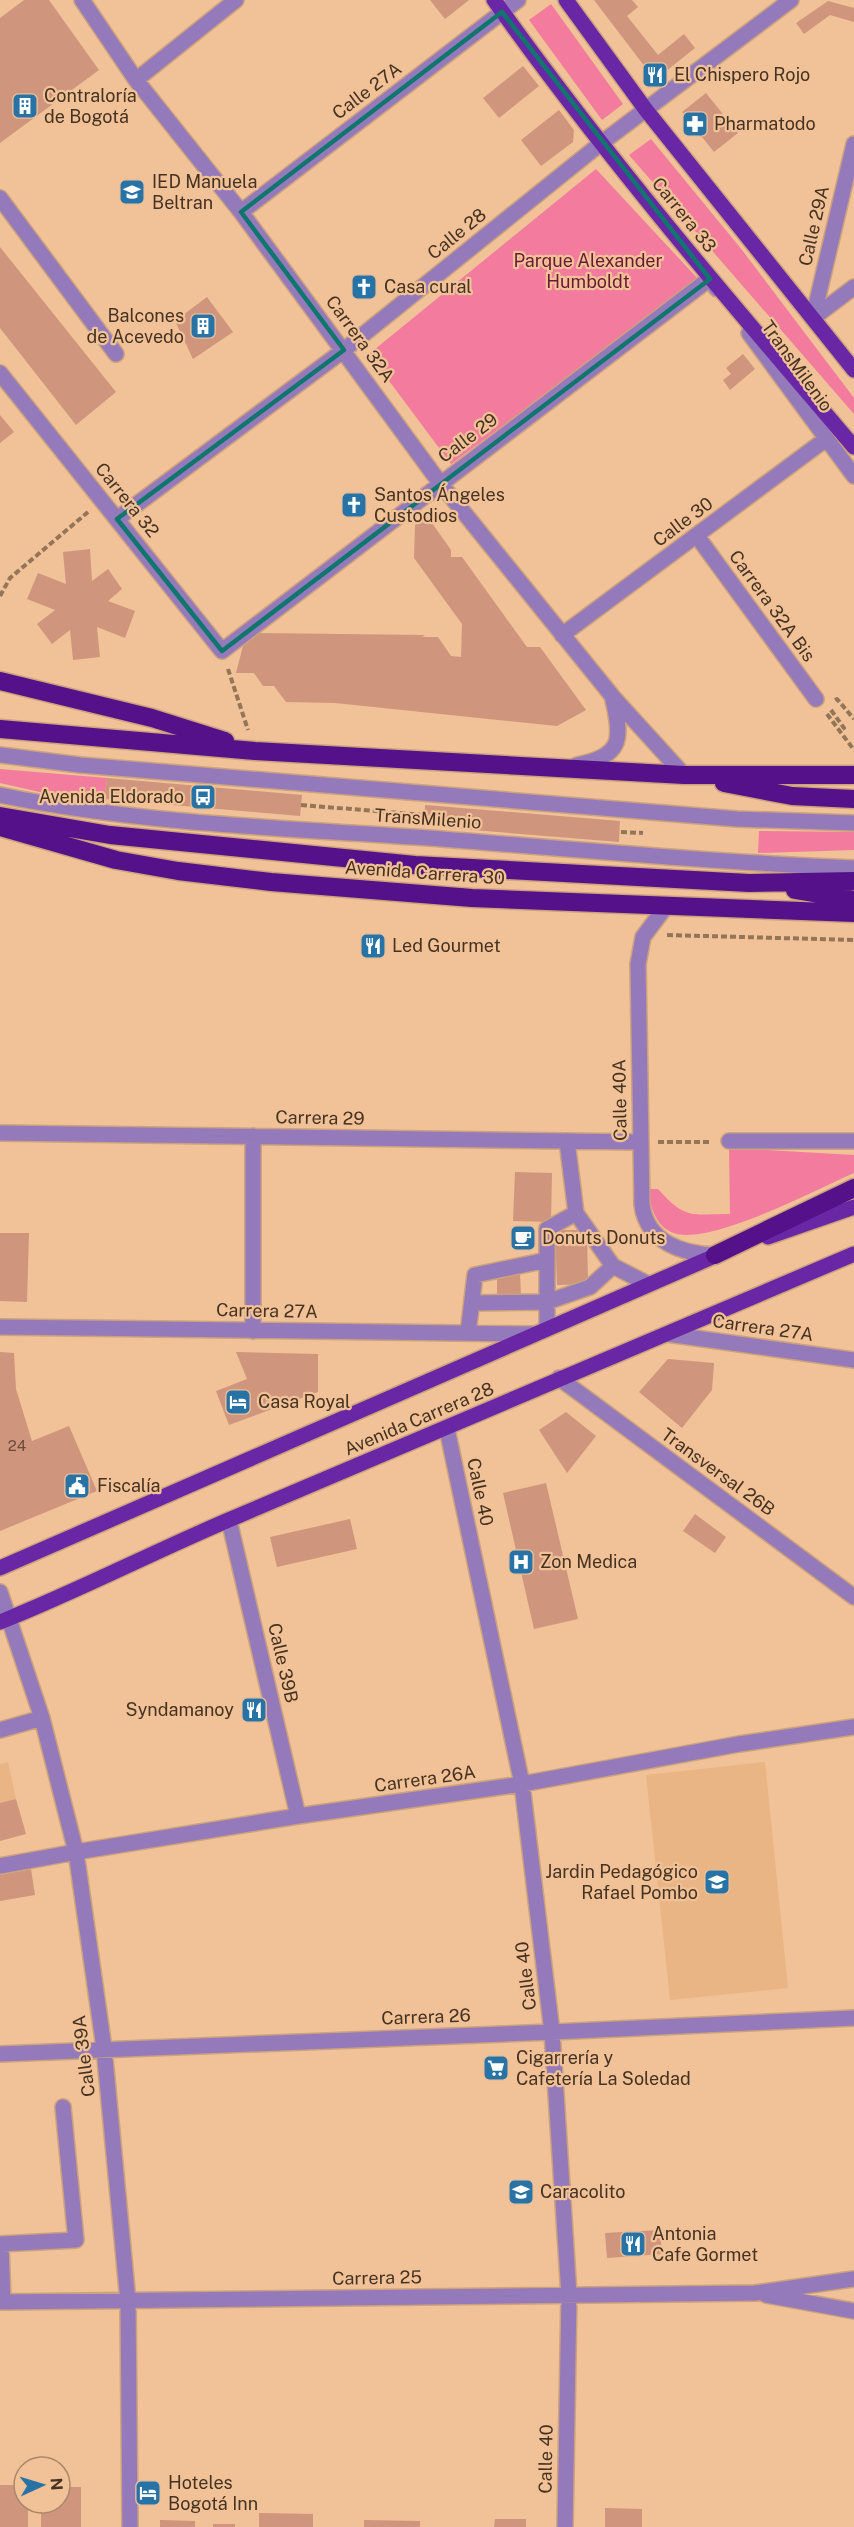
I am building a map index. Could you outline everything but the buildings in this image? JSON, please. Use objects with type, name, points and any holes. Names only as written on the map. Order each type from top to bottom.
[{"type":"highway","points":[[0,681],[152,718],[255,751]]},
{"type":"highway","points":[[0,729],[255,751],[684,775],[854,775]]},
{"type":"highway","points":[[684,775],[792,796],[854,799]]},
{"type":"highway","name":"Avenida Carrera 30","points":[[0,816],[110,835],[415,865],[749,883],[854,881]]},
{"type":"highway","name":"Avenida Carrera 30","points":[[0,827],[116,860],[248,880],[472,898],[854,913]]},
{"type":"highway","points":[[749,883],[854,900]]},
{"type":"highway","points":[[715,1255],[854,1188]]},
{"type":"main road","name":"Carrera 33","points":[[566,0],[646,110],[854,370]]},
{"type":"main road","name":"Carrera 33","points":[[498,6],[600,144],[710,279],[854,447]]},
{"type":"main road","name":"Avenida Carrera 28","points":[[0,1568],[715,1255],[854,1207]]},
{"type":"main road","name":"Avenida Carrera 28","points":[[5,1620],[229,1520],[854,1254]]},
{"type":"street","name":"Carrera 32A","points":[[82,0],[136,80],[241,213],[440,483],[613,697],[684,775]]},
{"type":"street","points":[[136,80],[236,0]]},
{"type":"street","name":"Calle 27A","points":[[241,213],[498,6],[518,0]]},
{"type":"street","name":"Calle 28","points":[[117,519],[344,350],[600,144],[791,0]]},
{"type":"street","name":"Calle 29A","points":[[813,318],[854,144]]},
{"type":"street","points":[[0,198],[116,354]]},
{"type":"street","name":"TransMilenio","points":[[710,279],[854,476]]},
{"type":"street","name":"Calle 29","points":[[222,651],[710,279]]},
{"type":"street","points":[[813,318],[854,287]]},
{"type":"street","name":"Carrera 32","points":[[0,374],[222,651]]},
{"type":"street","name":"Calle 30","points":[[562,635],[826,439]]},
{"type":"street","name":"Carrera 32A Bis","points":[[697,536],[816,699]]},
{"type":"street","name":"Carrera 32A","points":[[565,768],[596,761],[613,750],[617,743],[619,724],[613,697]]},
{"type":"street","name":"TransMilenio","points":[[0,755],[139,771],[726,818],[854,823]]},
{"type":"street","name":"TransMilenio","points":[[0,795],[106,813],[267,829],[427,838],[748,863],[854,868]]},
{"type":"street","name":"Calle 40A","points":[[667,906],[647,930],[639,948],[640,1186],[643,1214],[647,1224],[658,1236],[683,1251],[715,1255]]},
{"type":"street","name":"Carrera 29","points":[[0,1133],[640,1142]]},
{"type":"street","points":[[253,1136],[253,1330]]},
{"type":"street","points":[[567,1141],[576,1213],[613,1266],[648,1284]]},
{"type":"street","points":[[729,1142],[854,1141]]},
{"type":"street","points":[[541,1331],[547,1302],[547,1229],[576,1213]]},
{"type":"street","points":[[468,1334],[476,1275],[547,1260]]},
{"type":"street","points":[[472,1303],[547,1302],[590,1287],[613,1266]]},
{"type":"street","name":"Carrera 27A","points":[[0,1327],[468,1334],[541,1331]]},
{"type":"street","name":"Carrera 27A","points":[[667,1334],[854,1360]]},
{"type":"street","name":"Transversal 26B","points":[[559,1378],[854,1597]]},
{"type":"street","name":"Calle 40","points":[[447,1429],[522,1784],[552,2032],[569,2295],[565,2527]]},
{"type":"street","name":"Calle 39B","points":[[229,1520],[298,1816]]},
{"type":"street","name":"Calle 39A","points":[[0,1592],[5,1620],[42,1718],[76,1852],[104,2049],[128,2301],[130,2527]]},
{"type":"street","points":[[0,1730],[42,1718]]},
{"type":"street","name":"Carrera 26A","points":[[0,1866],[298,1816],[522,1784],[739,1744],[854,1727]]},
{"type":"street","name":"Carrera 26","points":[[0,2054],[854,2018]]},
{"type":"street","points":[[2,2302],[1,2244],[76,2240],[63,2107]]},
{"type":"street","name":"Carrera 25","points":[[2,2302],[754,2293],[854,2279]]},
{"type":"street","name":"Carrera 25","points":[[754,2293],[854,2311]]},
{"type":"path","points":[[0,596],[10,578],[102,500]]},
{"type":"path","points":[[222,651],[255,751]]},
{"type":"path","points":[[816,699],[842,729]]},
{"type":"path","points":[[854,719],[837,699],[828,706],[854,750]]},
{"type":"path","points":[[301,805],[425,815]]},
{"type":"path","points":[[660,935],[854,940]]},
{"type":"path","points":[[640,1142],[729,1142]]},
{"type":"highlighted area","points":[[502,12],[710,279],[222,651],[117,519],[344,350],[241,212]]},
{"type":"shaded area","points":[[8,1762],[16,1799],[0,1803],[0,1764]]},
{"type":"shaded area","name":"Jardin Pedagógico Rafael Pombo","points":[[765,1762],[788,1988],[670,2000],[646,1775]]},
{"type":"green space","points":[[551,4],[623,104],[602,120],[529,20]]},
{"type":"green space","points":[[651,139],[742,250],[854,398],[854,414],[629,155]]},
{"type":"green space","name":"Parque Alexander Humboldt","points":[[596,169],[699,280],[451,464],[369,354]]},
{"type":"green space","points":[[0,769],[107,778],[104,799],[44,793],[0,783]]},
{"type":"green space","points":[[759,831],[854,832],[854,850],[758,853]]},
{"type":"green space","points":[[729,1148],[854,1155],[854,1173],[790,1203],[735,1225],[687,1235],[665,1229],[654,1214],[647,1189],[658,1189],[683,1211],[697,1214],[730,1214]]},
{"type":"place","name":"El Chispero Rojo","points":[[655,75]]},
{"type":"place","name":"Contraloría de Bogotá","points":[[25,106]]},
{"type":"place","name":"Pharmatodo","points":[[695,124]]},
{"type":"place","name":"IED Manuela Beltran","points":[[132,192]]},
{"type":"place","name":"Casa cural","points":[[364,287]]},
{"type":"place","name":"Balcones de Acevedo","points":[[203,326]]},
{"type":"place","name":"Santos Ángeles Custodios","points":[[354,505]]},
{"type":"place","name":"Avenida Eldorado","points":[[203,797]]},
{"type":"place","name":"Led Gourmet","points":[[373,946]]},
{"type":"place","name":"Donuts Donuts","points":[[523,1238]]},
{"type":"place","name":"Casa Royal","points":[[238,1402]]},
{"type":"place","name":"Fiscalía","points":[[77,1486]]},
{"type":"place","name":"Zon Medica","points":[[521,1562]]},
{"type":"place","name":"Syndamanoy","points":[[254,1710]]},
{"type":"place","name":"Jardin Pedagógico Rafael Pombo","points":[[717,1882]]},
{"type":"place","name":"Cigarrería y Cafetería La Soledad","points":[[496,2068]]},
{"type":"place","name":"Caracolito","points":[[521,2192]]},
{"type":"place","name":"Antonia Cafe Gormet","points":[[633,2244]]},
{"type":"place","name":"Hoteles Bogotá Inn","points":[[148,2493]]}]
